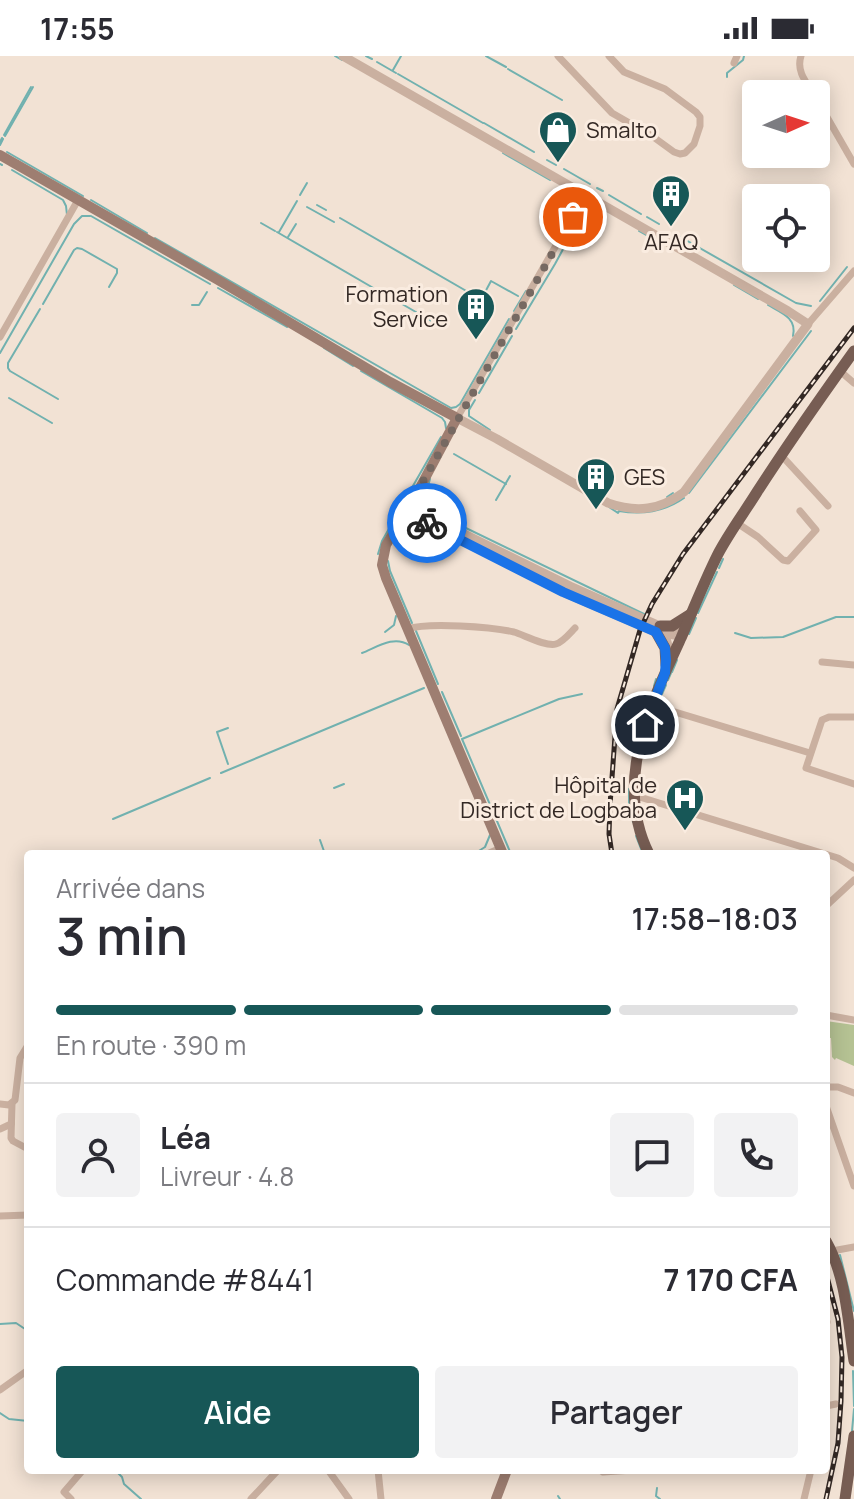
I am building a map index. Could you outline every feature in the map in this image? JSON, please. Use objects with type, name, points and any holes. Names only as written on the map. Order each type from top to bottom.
[{"type":"main road","points":[[0,155],[457,418],[386,545],[382,565],[502,850]]},
{"type":"main road","points":[[647,850],[636,820],[633,795],[638,746],[665,673],[719,553],[781,455],[854,351]]},
{"type":"main road","points":[[665,673],[665,648],[660,631],[692,614]]},
{"type":"main road","points":[[830,1248],[848,1290],[854,1361]]},
{"type":"main road","points":[[849,1494],[854,1436]]},
{"type":"main road","points":[[496,1499],[505,1474]]},
{"type":"street","points":[[343,56],[808,324]]},
{"type":"street","points":[[558,56],[612,113],[674,152],[685,153],[698,135],[700,117],[665,89],[624,72],[609,56]]},
{"type":"street","points":[[801,56],[800,70],[806,80]]},
{"type":"street","points":[[830,122],[854,164]]},
{"type":"street","points":[[585,195],[457,418],[608,503],[623,508],[640,510],[656,507],[684,492],[808,324],[854,271]]},
{"type":"street","points":[[0,337],[78,200]]},
{"type":"street","points":[[840,371],[854,383]]},
{"type":"street","points":[[781,455],[828,506]]},
{"type":"street","points":[[414,499],[423,513],[434,519],[660,631],[671,659]]},
{"type":"street","points":[[737,523],[788,561],[816,530],[800,511]]},
{"type":"street","points":[[401,520],[420,520],[563,592],[660,631],[677,635],[684,631]]},
{"type":"street","points":[[408,629],[427,625],[500,630],[549,645],[559,643],[575,628]]},
{"type":"street","points":[[822,662],[854,665]]},
{"type":"street","points":[[652,705],[810,753]]},
{"type":"street","points":[[854,717],[822,720],[806,768],[854,784]]},
{"type":"street","points":[[633,795],[812,850]]},
{"type":"street","points":[[830,856],[854,868]]},
{"type":"street","points":[[830,902],[854,880]]},
{"type":"street","points":[[830,1016],[854,1020]]},
{"type":"street","points":[[24,1052],[20,1058],[11,1124],[11,1138],[24,1147]]},
{"type":"street","points":[[830,1087],[854,1093]]},
{"type":"street","points":[[0,1104],[12,1104]]},
{"type":"street","points":[[0,1129],[11,1124]]},
{"type":"street","points":[[830,1124],[854,1186]]},
{"type":"street","points":[[0,1216],[24,1215]]},
{"type":"street","points":[[830,1246],[854,1247]]},
{"type":"street","points":[[0,1390],[24,1373]]},
{"type":"street","points":[[830,1405],[836,1404]]},
{"type":"street","points":[[71,1499],[64,1492],[80,1474]]},
{"type":"street","points":[[251,1499],[274,1474]]},
{"type":"street","points":[[331,1474],[349,1499]]},
{"type":"street","points":[[378,1474],[381,1499]]},
{"type":"street","points":[[804,1499],[810,1474]]},
{"type":"green space","points":[[830,1022],[854,1025],[854,1066],[832,1057]]},
{"type":"waterway","points":[[335,56],[342,60]]},
{"type":"waterway","points":[[366,56],[372,59]]},
{"type":"waterway","points":[[393,70],[401,56]]},
{"type":"waterway","points":[[486,56],[506,67]]},
{"type":"waterway","points":[[727,77],[727,73],[744,56]]},
{"type":"waterway","points":[[377,62],[396,73]]},
{"type":"waterway","points":[[508,69],[562,100]]},
{"type":"waterway","points":[[398,74],[483,123]]},
{"type":"waterway","points":[[4,135],[31,87]]},
{"type":"waterway","points":[[5,136],[33,87]]},
{"type":"waterway","points":[[484,123],[534,152]]},
{"type":"waterway","points":[[0,142],[2,138]]},
{"type":"waterway","points":[[0,145],[3,139]]},
{"type":"waterway","points":[[7,152],[83,196]]},
{"type":"waterway","points":[[503,153],[550,180]]},
{"type":"waterway","points":[[547,160],[556,165]]},
{"type":"waterway","points":[[564,169],[590,184]]},
{"type":"waterway","points":[[12,170],[63,200],[67,215]]},
{"type":"waterway","points":[[300,195],[307,183]]},
{"type":"waterway","points":[[597,188],[603,191]]},
{"type":"waterway","points":[[569,192],[573,202],[571,213]]},
{"type":"waterway","points":[[609,195],[641,214]]},
{"type":"waterway","points":[[91,200],[147,233]]},
{"type":"waterway","points":[[279,232],[297,201]]},
{"type":"waterway","points":[[317,205],[326,210]]},
{"type":"waterway","points":[[307,207],[334,222]]},
{"type":"waterway","points":[[0,353],[74,224],[82,216],[90,216]]},
{"type":"waterway","points":[[91,216],[210,284]]},
{"type":"waterway","points":[[647,217],[659,224]]},
{"type":"waterway","points":[[340,218],[475,296],[483,296],[491,281],[518,296]]},
{"type":"waterway","points":[[516,329],[580,218]]},
{"type":"waterway","points":[[261,223],[275,231]]},
{"type":"waterway","points":[[288,237],[296,224]]},
{"type":"waterway","points":[[639,231],[655,240]]},
{"type":"waterway","points":[[277,232],[382,293]]},
{"type":"waterway","points":[[677,235],[796,303],[811,306]]},
{"type":"waterway","points":[[155,238],[451,408],[460,404],[509,319]]},
{"type":"waterway","points":[[43,304],[77,248],[117,269],[109,287]]},
{"type":"waterway","points":[[820,301],[847,267]]},
{"type":"waterway","points":[[734,285],[758,299]]},
{"type":"waterway","points":[[218,288],[287,327]]},
{"type":"waterway","points":[[514,311],[526,291]]},
{"type":"waterway","points":[[192,305],[199,305],[207,292]]},
{"type":"waterway","points":[[390,297],[440,326]]},
{"type":"waterway","points":[[768,305],[791,320],[793,336]]},
{"type":"waterway","points":[[40,309],[8,368],[58,399]]},
{"type":"waterway","points":[[689,493],[811,331]]},
{"type":"waterway","points":[[479,393],[512,336]]},
{"type":"waterway","points":[[324,348],[353,366]]},
{"type":"waterway","points":[[361,371],[442,418],[446,428]]},
{"type":"waterway","points":[[9,398],[52,423]]},
{"type":"waterway","points":[[475,400],[469,416],[490,430]]},
{"type":"waterway","points":[[398,512],[441,437]]},
{"type":"waterway","points":[[454,454],[506,484]]},
{"type":"waterway","points":[[496,500],[510,476]]},
{"type":"waterway","points":[[430,479],[429,498],[439,515],[646,615]]},
{"type":"waterway","points":[[667,497],[673,493]]},
{"type":"waterway","points":[[609,507],[618,513],[645,512],[661,509],[684,498]]},
{"type":"waterway","points":[[378,554],[394,520]]},
{"type":"waterway","points":[[397,536],[410,527],[424,526]]},
{"type":"waterway","points":[[719,568],[723,559]]},
{"type":"waterway","points":[[388,561],[412,623]]},
{"type":"waterway","points":[[698,613],[717,572]]},
{"type":"waterway","points":[[385,632],[394,625],[396,616]]},
{"type":"waterway","points":[[735,633],[751,638],[783,637],[836,617],[854,617]]},
{"type":"waterway","points":[[689,634],[696,618]]},
{"type":"waterway","points":[[416,631],[438,684]]},
{"type":"waterway","points":[[362,653],[391,642],[409,645]]},
{"type":"waterway","points":[[672,672],[677,660]]},
{"type":"waterway","points":[[668,680],[671,673]]},
{"type":"waterway","points":[[654,686],[656,679]]},
{"type":"waterway","points":[[662,694],[666,685]]},
{"type":"waterway","points":[[221,773],[424,688]]},
{"type":"waterway","points":[[442,692],[461,736]]},
{"type":"waterway","points":[[509,850],[462,739],[559,699],[582,694]]},
{"type":"waterway","points":[[228,728],[217,732],[228,764]]},
{"type":"waterway","points":[[113,819],[210,778]]},
{"type":"waterway","points":[[334,788],[344,784]]},
{"type":"waterway","points":[[629,789],[633,822]]},
{"type":"waterway","points":[[480,850],[490,835]]},
{"type":"waterway","points":[[636,836],[641,850]]},
{"type":"waterway","points":[[320,840],[324,850]]},
{"type":"waterway","points":[[840,1255],[854,1311]]},
{"type":"waterway","points":[[0,1324],[16,1323],[24,1328]]},
{"type":"waterway","points":[[853,1371],[854,1406]]},
{"type":"waterway","points":[[852,1431],[854,1409]]},
{"type":"waterway","points":[[0,1413],[9,1419],[24,1421]]},
{"type":"waterway","points":[[119,1474],[124,1484],[141,1499]]},
{"type":"waterway","points":[[657,1488],[656,1496],[660,1499]]},
{"type":"railway","points":[[611,850],[610,805],[617,709],[640,630],[652,604],[683,554],[854,328]]},
{"type":"railway","points":[[826,1499],[838,1443],[842,1357],[838,1319],[830,1288]]},
{"type":"way so far","points":[[427,523],[401,520],[573,217]]},
{"type":"place","name":"Smalto","points":[[558,164]]},
{"type":"place","name":"AFAQ","points":[[671,228]]},
{"type":"place","name":"Formation Service","points":[[476,341]]},
{"type":"place","name":"GES","points":[[596,511]]},
{"type":"place","name":"Hôpital de District de Logbaba","points":[[685,832]]},
{"type":"route","points":[[427,523],[563,592],[656,632],[665,648],[665,673],[645,725]]}]
